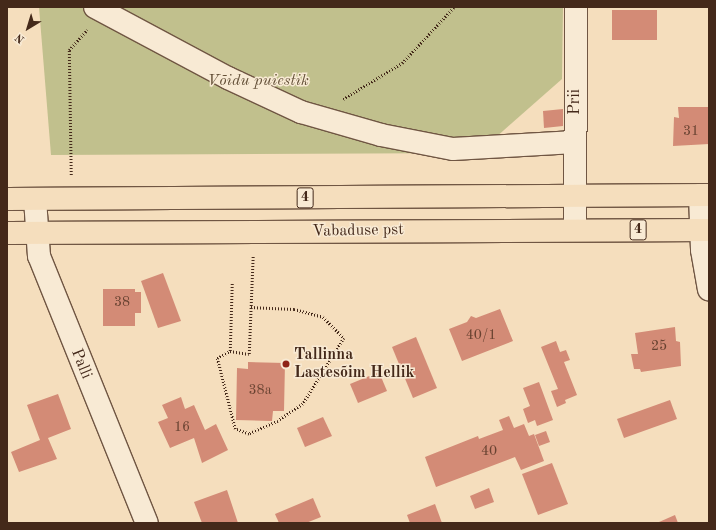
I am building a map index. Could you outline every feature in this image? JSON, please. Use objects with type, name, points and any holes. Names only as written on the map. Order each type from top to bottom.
[{"type":"highway","name":"Vabaduse pst","points":[[7,198],[704,195]]},
{"type":"highway","name":"Vabaduse pst","points":[[7,233],[705,230]]},
{"type":"street","name":"Prii","points":[[575,230],[576,7]]},
{"type":"street","points":[[98,10],[228,78],[316,116],[381,135],[453,149],[575,142]]},
{"type":"street","points":[[704,195],[709,289]]},
{"type":"street","name":"Palli","points":[[35,199],[36,234],[39,256],[146,523]]},
{"type":"path","points":[[316,116],[402,64],[454,7]]},
{"type":"path","points":[[71,180],[69,50],[98,10]]},
{"type":"path","points":[[251,307],[294,309],[323,317],[344,338],[341,346],[303,404],[278,421],[248,434],[235,429],[217,358],[230,351],[249,354],[253,253]]},
{"type":"path","points":[[230,351],[232,283]]},
{"type":"green space","name":"Võidu puiestik","points":[[39,7],[563,7],[562,79],[478,153],[51,155]]},
{"type":"building","points":[[612,10],[657,10],[657,40],[612,40]]},
{"type":"building","points":[[678,107],[709,107],[709,144],[673,146],[674,117],[679,118]]},
{"type":"building","points":[[563,109],[563,126],[544,128],[543,111]]},
{"type":"building","points":[[163,273],[181,321],[158,328],[141,281]]},
{"type":"building","points":[[103,289],[135,289],[135,292],[141,292],[141,313],[135,313],[135,326],[103,326]]},
{"type":"building","points":[[500,309],[513,341],[462,361],[449,329],[467,322],[471,316],[476,318]]},
{"type":"building","points":[[675,327],[676,341],[680,342],[681,366],[641,372],[640,369],[634,369],[631,354],[638,354],[635,333]]},
{"type":"building","points":[[416,337],[437,388],[413,398],[392,347]]},
{"type":"building","points":[[556,341],[560,352],[566,350],[570,360],[564,362],[577,395],[565,400],[566,403],[557,407],[551,391],[558,389],[541,347]]},
{"type":"building","points":[[248,362],[285,363],[284,411],[273,411],[272,421],[236,420],[237,368],[248,369]]},
{"type":"building","points":[[379,372],[387,391],[358,403],[350,384]]},
{"type":"building","points":[[539,382],[553,420],[537,426],[535,420],[528,423],[523,409],[530,406],[523,388]]},
{"type":"building","points":[[58,394],[71,429],[48,438],[57,459],[19,472],[11,452],[40,440],[27,405]]},
{"type":"building","points":[[181,397],[185,409],[194,405],[205,430],[216,424],[228,450],[202,463],[194,438],[170,448],[158,422],[168,418],[162,405]]},
{"type":"building","points":[[670,400],[677,419],[624,438],[617,419]]},
{"type":"building","points":[[509,416],[514,428],[524,424],[529,436],[534,434],[544,461],[521,470],[515,457],[436,487],[425,457],[478,436],[479,439],[503,430],[499,420]]},
{"type":"building","points":[[323,417],[332,436],[305,447],[297,428]]},
{"type":"building","points":[[546,431],[550,442],[539,446],[535,435]]},
{"type":"building","points":[[552,463],[568,504],[538,515],[522,474]]},
{"type":"building","points":[[489,488],[494,502],[475,509],[470,496]]},
{"type":"building","points":[[227,490],[238,523],[202,523],[194,502]]},
{"type":"building","points":[[313,498],[321,517],[306,523],[279,523],[275,514]]},
{"type":"building","points":[[435,504],[442,523],[410,523],[407,515]]},
{"type":"building","points":[[675,515],[678,523],[659,523],[659,522]]},
{"type":"place","name":"Tallinna Lastesõim Hellik","points":[[286,364]]}]
